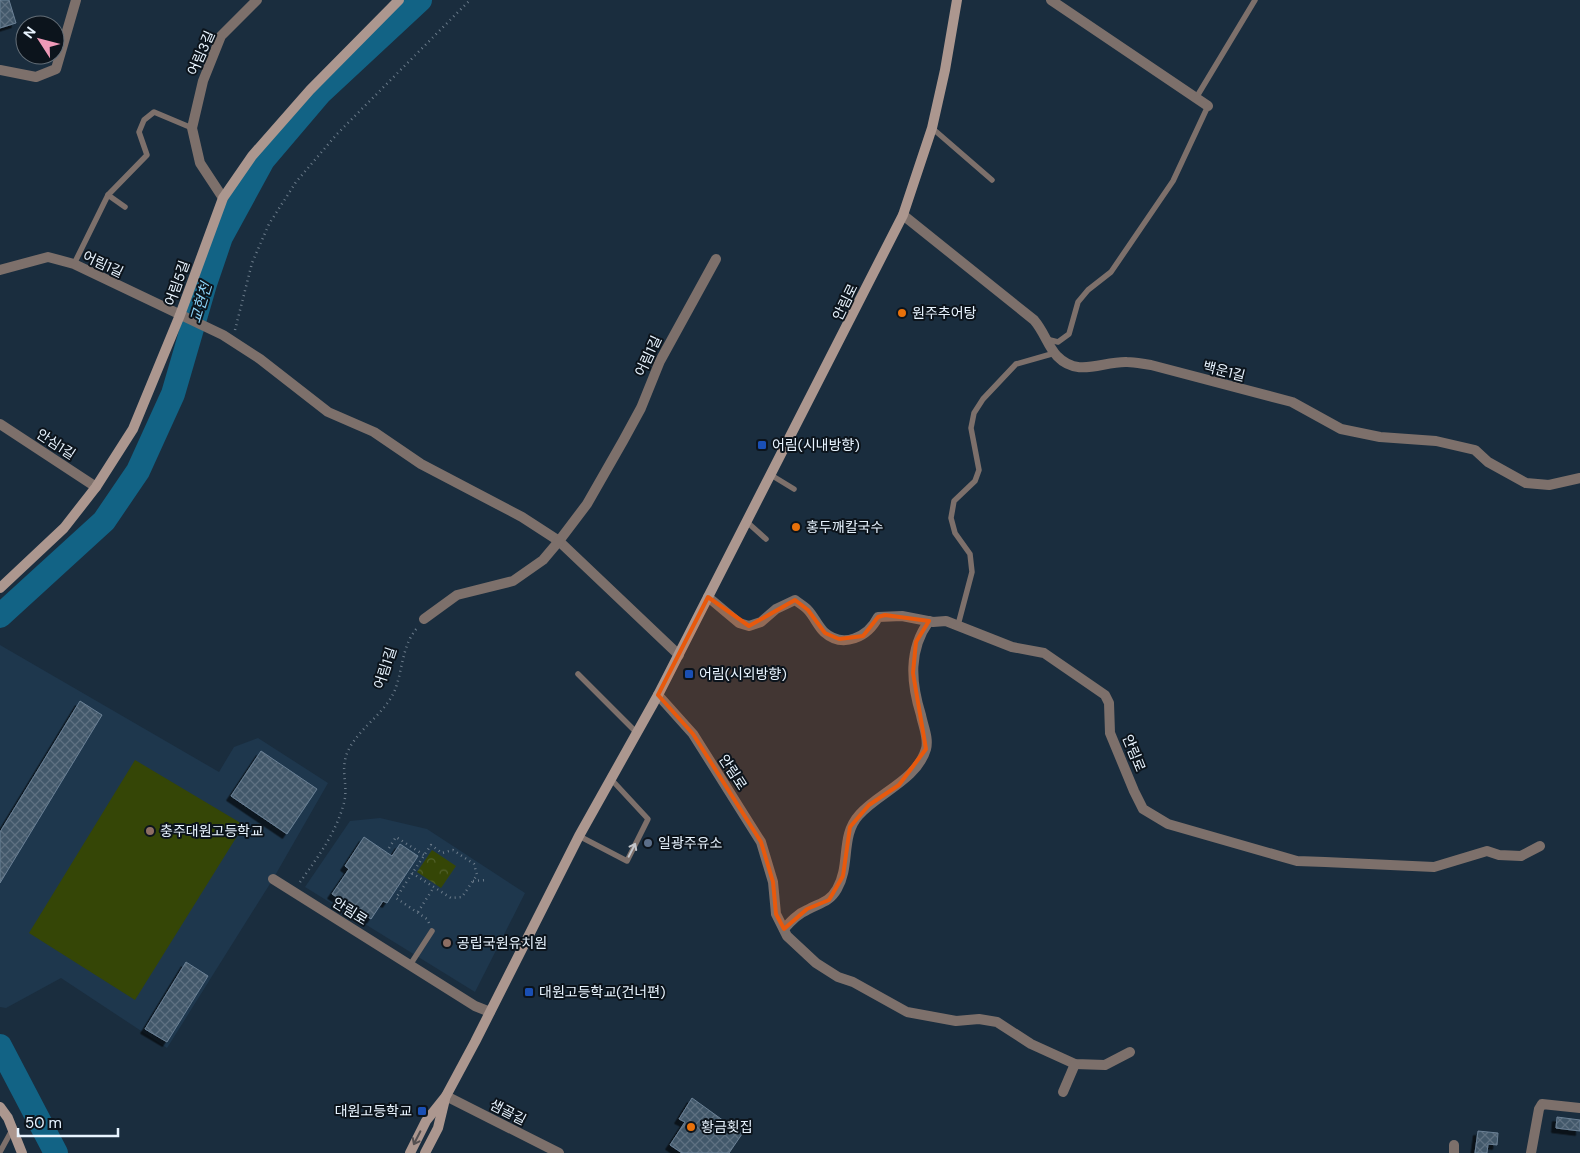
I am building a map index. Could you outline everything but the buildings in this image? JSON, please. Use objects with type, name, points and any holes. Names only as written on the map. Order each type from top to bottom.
[{"type":"street","points":[[0,70],[36,77],[56,69],[76,0]]},
{"type":"street","name":"어림3길","points":[[223,198],[200,163],[192,128],[203,81],[221,36],[257,0]]},
{"type":"street","name":"어림5길","points":[[0,588],[64,528],[96,487],[133,429],[180,315],[223,198],[252,156],[310,90],[399,0]]},
{"type":"street","name":"안림로","points":[[410,1153],[426,1121],[446,1096],[579,836],[658,695],[903,215],[932,128],[945,70],[957,0]]},
{"type":"street","points":[[1051,0],[1208,106]]},
{"type":"street","name":"백운1길","points":[[903,215],[1034,320],[1045,333],[1048,346],[1070,366],[1085,369],[1127,362],[1151,365],[1292,402],[1341,429],[1380,437],[1436,441],[1475,450],[1488,462],[1526,483],[1549,485],[1580,478]]},
{"type":"street","name":"어림1길","points":[[0,270],[48,257],[74,264],[233,341]]},
{"type":"street","name":"어림1길","points":[[424,620],[457,595],[513,581],[543,560],[559,541],[587,504],[623,441],[641,408],[669,344],[716,259]]},
{"type":"street","points":[[233,341],[328,412],[374,432],[421,464],[522,517],[559,541],[679,655]]},
{"type":"street","name":"안심1길","points":[[0,424],[96,487]]},
{"type":"street","name":"안림로","points":[[708,597],[739,623],[749,626],[761,622],[776,609],[794,600],[808,610],[816,624],[825,633],[839,639],[850,640],[863,636],[872,629],[878,617],[885,615],[902,616],[929,621],[946,621],[1012,647],[1044,653],[1105,695],[1109,703],[1110,733],[1134,790],[1144,809],[1168,824],[1282,857],[1316,862],[1434,867],[1487,851],[1499,855],[1521,856],[1540,846]]},
{"type":"street","points":[[784,930],[807,909],[819,906],[830,900],[843,876],[850,827],[869,805],[899,785],[919,761],[926,749],[926,736],[914,689],[913,673],[916,642],[929,621]]},
{"type":"street","name":"안림로","points":[[658,695],[693,734],[761,842],[773,882],[776,914],[784,930],[799,948],[816,963],[838,977],[853,982],[907,1012],[956,1021],[979,1019],[997,1022],[1012,1034],[1074,1064],[1105,1066],[1130,1052]]},
{"type":"street","name":"안림로","points":[[273,879],[475,1006],[490,1012]]},
{"type":"street","points":[[1063,1092],[1074,1064]]},
{"type":"street","name":"안림로","points":[[425,1153],[438,1128],[446,1096]]},
{"type":"street","name":"샘골길","points":[[446,1096],[558,1153]]},
{"type":"street","points":[[1531,1153],[1539,1109],[1542,1104],[1580,1108]]},
{"type":"street","points":[[0,1107],[22,1153]]},
{"type":"lane","points":[[1196,98],[1256,0]]},
{"type":"lane","points":[[1046,339],[1058,342],[1069,334],[1078,302],[1088,290],[1111,272],[1173,181],[1208,106]]},
{"type":"lane","points":[[74,264],[108,195],[147,155],[139,132],[144,120],[154,112],[192,128]]},
{"type":"lane","points":[[932,128],[992,180]]},
{"type":"lane","points":[[108,195],[125,207]]},
{"type":"lane","points":[[958,625],[972,572],[970,554],[955,533],[951,518],[954,501],[975,481],[979,470],[971,428],[974,413],[982,399],[1016,364],[1055,353]]},
{"type":"lane","points":[[771,475],[794,489]]},
{"type":"lane","points":[[747,522],[766,538]]},
{"type":"lane","points":[[578,674],[636,732]]},
{"type":"lane","points":[[579,836],[627,861],[648,819],[610,778]]},
{"type":"lane","points":[[410,965],[432,931]]},
{"type":"lane","points":[[0,1152],[12,1130]]},
{"type":"path","points":[[233,341],[252,263],[269,224],[296,182],[336,134],[470,0]]},
{"type":"path","name":"어림1길","points":[[294,892],[335,831],[344,801],[343,771],[351,746],[384,707],[394,691],[407,643],[424,620]]},
{"type":"path","points":[[389,848],[396,837],[424,856]]},
{"type":"path","points":[[412,873],[451,898],[462,897],[477,875],[474,864],[453,850],[442,853],[430,845],[424,856],[412,873],[396,898],[428,918],[432,931]]},
{"type":"path","points":[[473,881],[486,880]]},
{"type":"path","points":[[418,912],[434,887]]},
{"type":"highlighted area","points":[[708,597],[749,626],[795,600],[808,610],[825,633],[839,639],[863,636],[878,617],[885,615],[929,621],[916,642],[913,673],[926,749],[899,785],[869,805],[850,827],[843,876],[829,900],[807,909],[784,929],[776,914],[773,882],[761,842],[693,734],[658,695]]},
{"type":"shaded area","name":"충주대원고등학교","points":[[0,645],[219,772],[234,747],[258,738],[328,783],[273,879],[167,1048],[61,978],[6,1008],[0,1007]]},
{"type":"shaded area","name":"공립국원유치원","points":[[380,818],[427,829],[525,893],[475,992],[305,887],[350,821]]},
{"type":"green space","points":[[135,760],[244,825],[135,1000],[29,933]]},
{"type":"green space","points":[[432,850],[456,866],[441,888],[417,872]]},
{"type":"waterway","name":"교현천","points":[[0,616],[104,521],[138,471],[173,394],[205,284],[221,237],[263,160],[320,93],[420,0]]},
{"type":"waterway","name":"교현천","points":[[0,1046],[56,1153]]},
{"type":"place","name":"원주추어탕","points":[[902,313]]},
{"type":"place","name":"어림(시내방향)","points":[[762,445]]},
{"type":"place","name":"홍두깨칼국수","points":[[796,527]]},
{"type":"place","name":"어림(시외방향)","points":[[689,674]]},
{"type":"place","name":"충주대원고등학교","points":[[150,831]]},
{"type":"place","name":"일광주유소","points":[[648,843]]},
{"type":"place","name":"공립국원유치원","points":[[447,943]]},
{"type":"place","name":"대원고등학교(건너편)","points":[[529,992]]},
{"type":"place","name":"대원고등학교","points":[[422,1111]]},
{"type":"place","name":"황금횟집","points":[[691,1127]]}]
